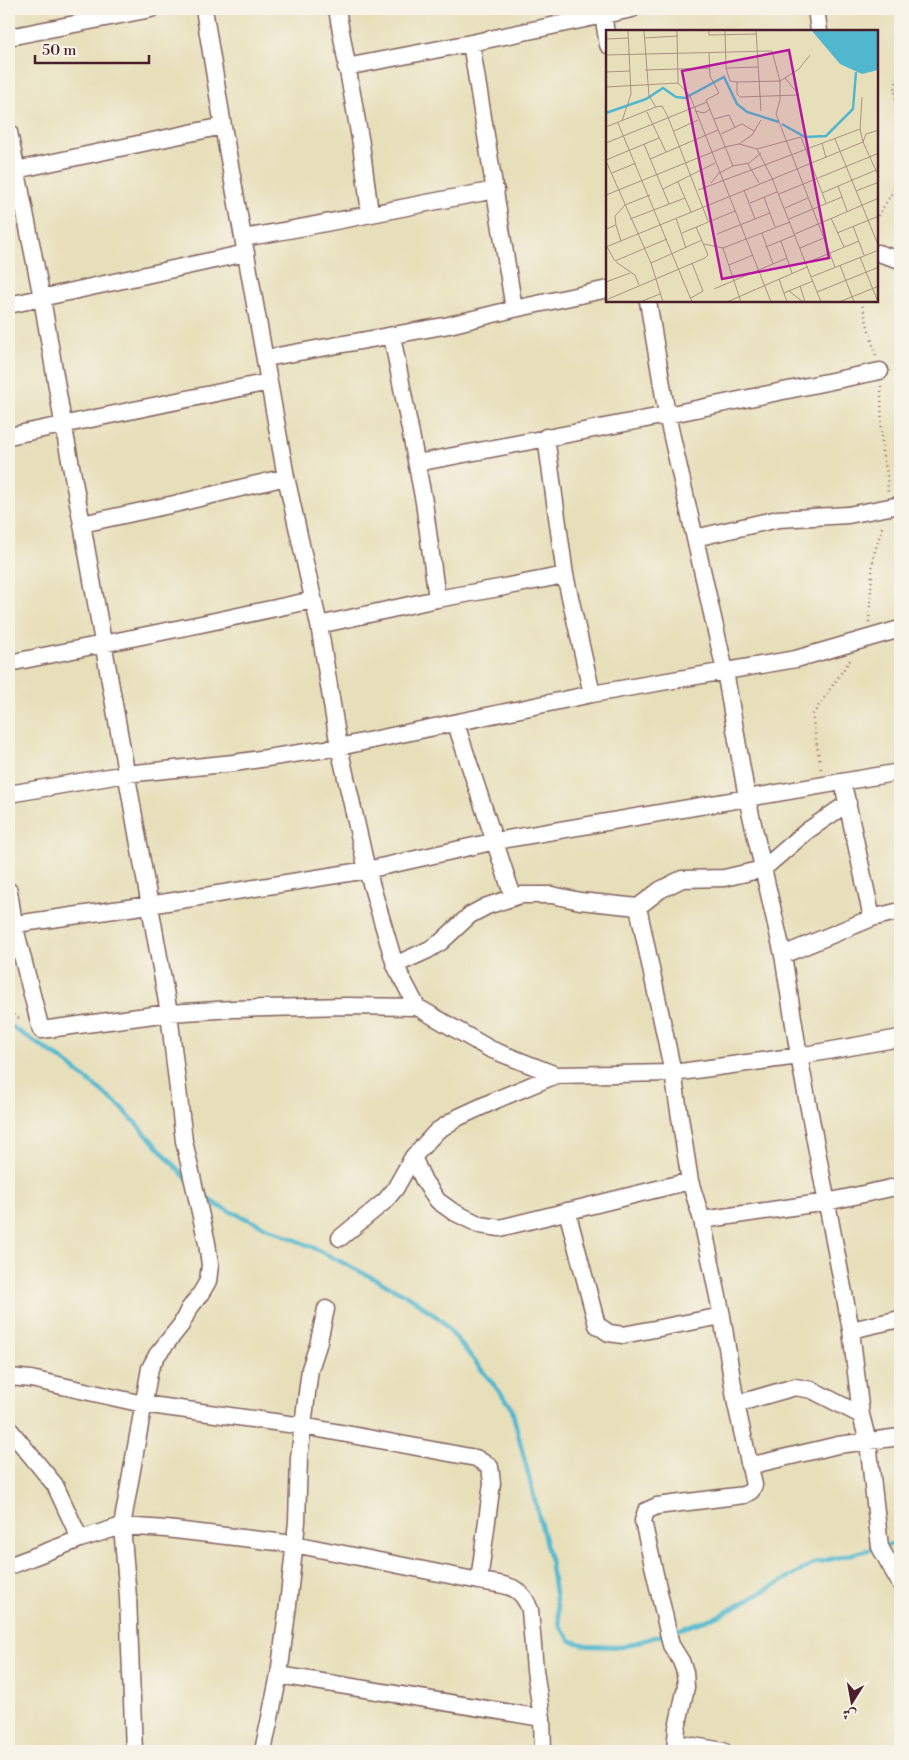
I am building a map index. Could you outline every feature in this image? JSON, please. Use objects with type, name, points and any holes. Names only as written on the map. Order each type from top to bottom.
[{"type":"street","points":[[9,37],[151,9]]},
{"type":"street","points":[[204,9],[286,477],[319,625],[339,747],[367,870],[395,965],[417,1007]]},
{"type":"street","points":[[337,9],[361,144],[370,214]]},
{"type":"street","points":[[346,67],[471,43],[603,12],[632,9]]},
{"type":"street","points":[[816,9],[819,30]]},
{"type":"street","points":[[603,12],[606,32]]},
{"type":"street","points":[[471,43],[514,309]]},
{"type":"street","points":[[16,170],[223,126]]},
{"type":"street","points":[[9,132],[42,298],[62,423],[82,524],[169,1013],[184,1142],[210,1265],[208,1281],[202,1293],[189,1309],[181,1325],[157,1355],[150,1368],[122,1526],[128,1596],[134,1751]]},
{"type":"street","points":[[9,305],[245,246],[309,227],[496,190]]},
{"type":"street","points":[[879,254],[900,260]]},
{"type":"street","points":[[266,358],[449,325],[606,289]]},
{"type":"street","points":[[648,302],[667,415],[725,671],[747,798],[783,955],[799,1056],[851,1330],[861,1415],[868,1442],[880,1547],[900,1583]]},
{"type":"street","points":[[392,336],[417,463],[430,540],[437,599]]},
{"type":"street","points":[[417,463],[667,415],[880,371]]},
{"type":"street","points":[[9,436],[62,423],[269,382]]},
{"type":"street","points":[[546,438],[565,575],[592,694]]},
{"type":"street","points":[[82,524],[286,477]]},
{"type":"street","points":[[695,538],[778,519],[848,515],[895,506]]},
{"type":"street","points":[[319,625],[437,599],[565,575]]},
{"type":"street","points":[[9,663],[313,600]]},
{"type":"street","points":[[9,794],[126,774],[234,763],[339,747],[592,694],[796,659],[900,630]]},
{"type":"street","points":[[456,724],[513,897]]},
{"type":"street","points":[[12,924],[149,905],[367,870],[496,841],[900,772]]},
{"type":"street","points":[[841,782],[848,803],[872,918]]},
{"type":"street","points":[[395,965],[441,942],[470,915],[487,906],[513,897],[521,895],[552,895],[580,901],[638,907],[660,890],[682,879],[724,878],[763,869],[813,827],[848,803]]},
{"type":"street","points":[[9,891],[12,924],[41,1030],[169,1013],[290,1007],[417,1007],[490,1049],[556,1075]]},
{"type":"street","points":[[638,907],[672,1073],[690,1181],[702,1220],[722,1316],[736,1404],[754,1485],[744,1495],[657,1506],[646,1511],[643,1521],[671,1645],[681,1660],[685,1672],[686,1688],[677,1728],[676,1747],[723,1751]]},
{"type":"street","points":[[783,955],[872,918],[900,911]]},
{"type":"street","points":[[340,1238],[385,1201],[395,1189],[413,1157],[437,1130],[459,1117],[556,1075],[672,1073],[799,1056],[900,1038]]},
{"type":"street","points":[[413,1157],[424,1181],[438,1201],[480,1226],[500,1228],[690,1181]]},
{"type":"street","points":[[702,1220],[827,1202],[900,1186]]},
{"type":"street","points":[[567,1212],[597,1325],[609,1333],[622,1335],[722,1316]]},
{"type":"street","points":[[263,1751],[279,1675],[294,1544],[299,1458],[310,1369],[318,1345],[326,1309]]},
{"type":"street","points":[[851,1330],[900,1320]]},
{"type":"street","points":[[9,1377],[31,1379],[143,1404],[304,1426],[476,1458],[490,1467],[492,1484],[479,1581]]},
{"type":"street","points":[[736,1404],[795,1387],[812,1390],[861,1415]]},
{"type":"street","points":[[9,1430],[35,1464],[55,1485],[80,1538]]},
{"type":"street","points":[[749,1466],[838,1445],[900,1437]]},
{"type":"street","points":[[9,1566],[80,1538],[122,1526],[166,1528],[294,1544],[516,1588],[522,1594],[530,1610],[535,1670],[542,1718],[543,1751]]},
{"type":"street","points":[[279,1675],[542,1718]]},
{"type":"path","points":[[900,73],[895,84],[896,101],[900,109]]},
{"type":"path","points":[[879,214],[900,180]]},
{"type":"path","points":[[824,786],[813,714],[863,641],[870,612],[873,558],[895,506],[882,452],[880,371],[861,302]]},
{"type":"waterway","points":[[9,1025],[64,1061],[121,1107],[187,1179]]},
{"type":"waterway","points":[[200,1191],[218,1206],[312,1247],[412,1298],[442,1321],[511,1406],[550,1560],[560,1626],[571,1641],[589,1646],[622,1647],[719,1616],[815,1563],[877,1548]]},
{"type":"waterway","points":[[885,1546],[900,1542]]}]
